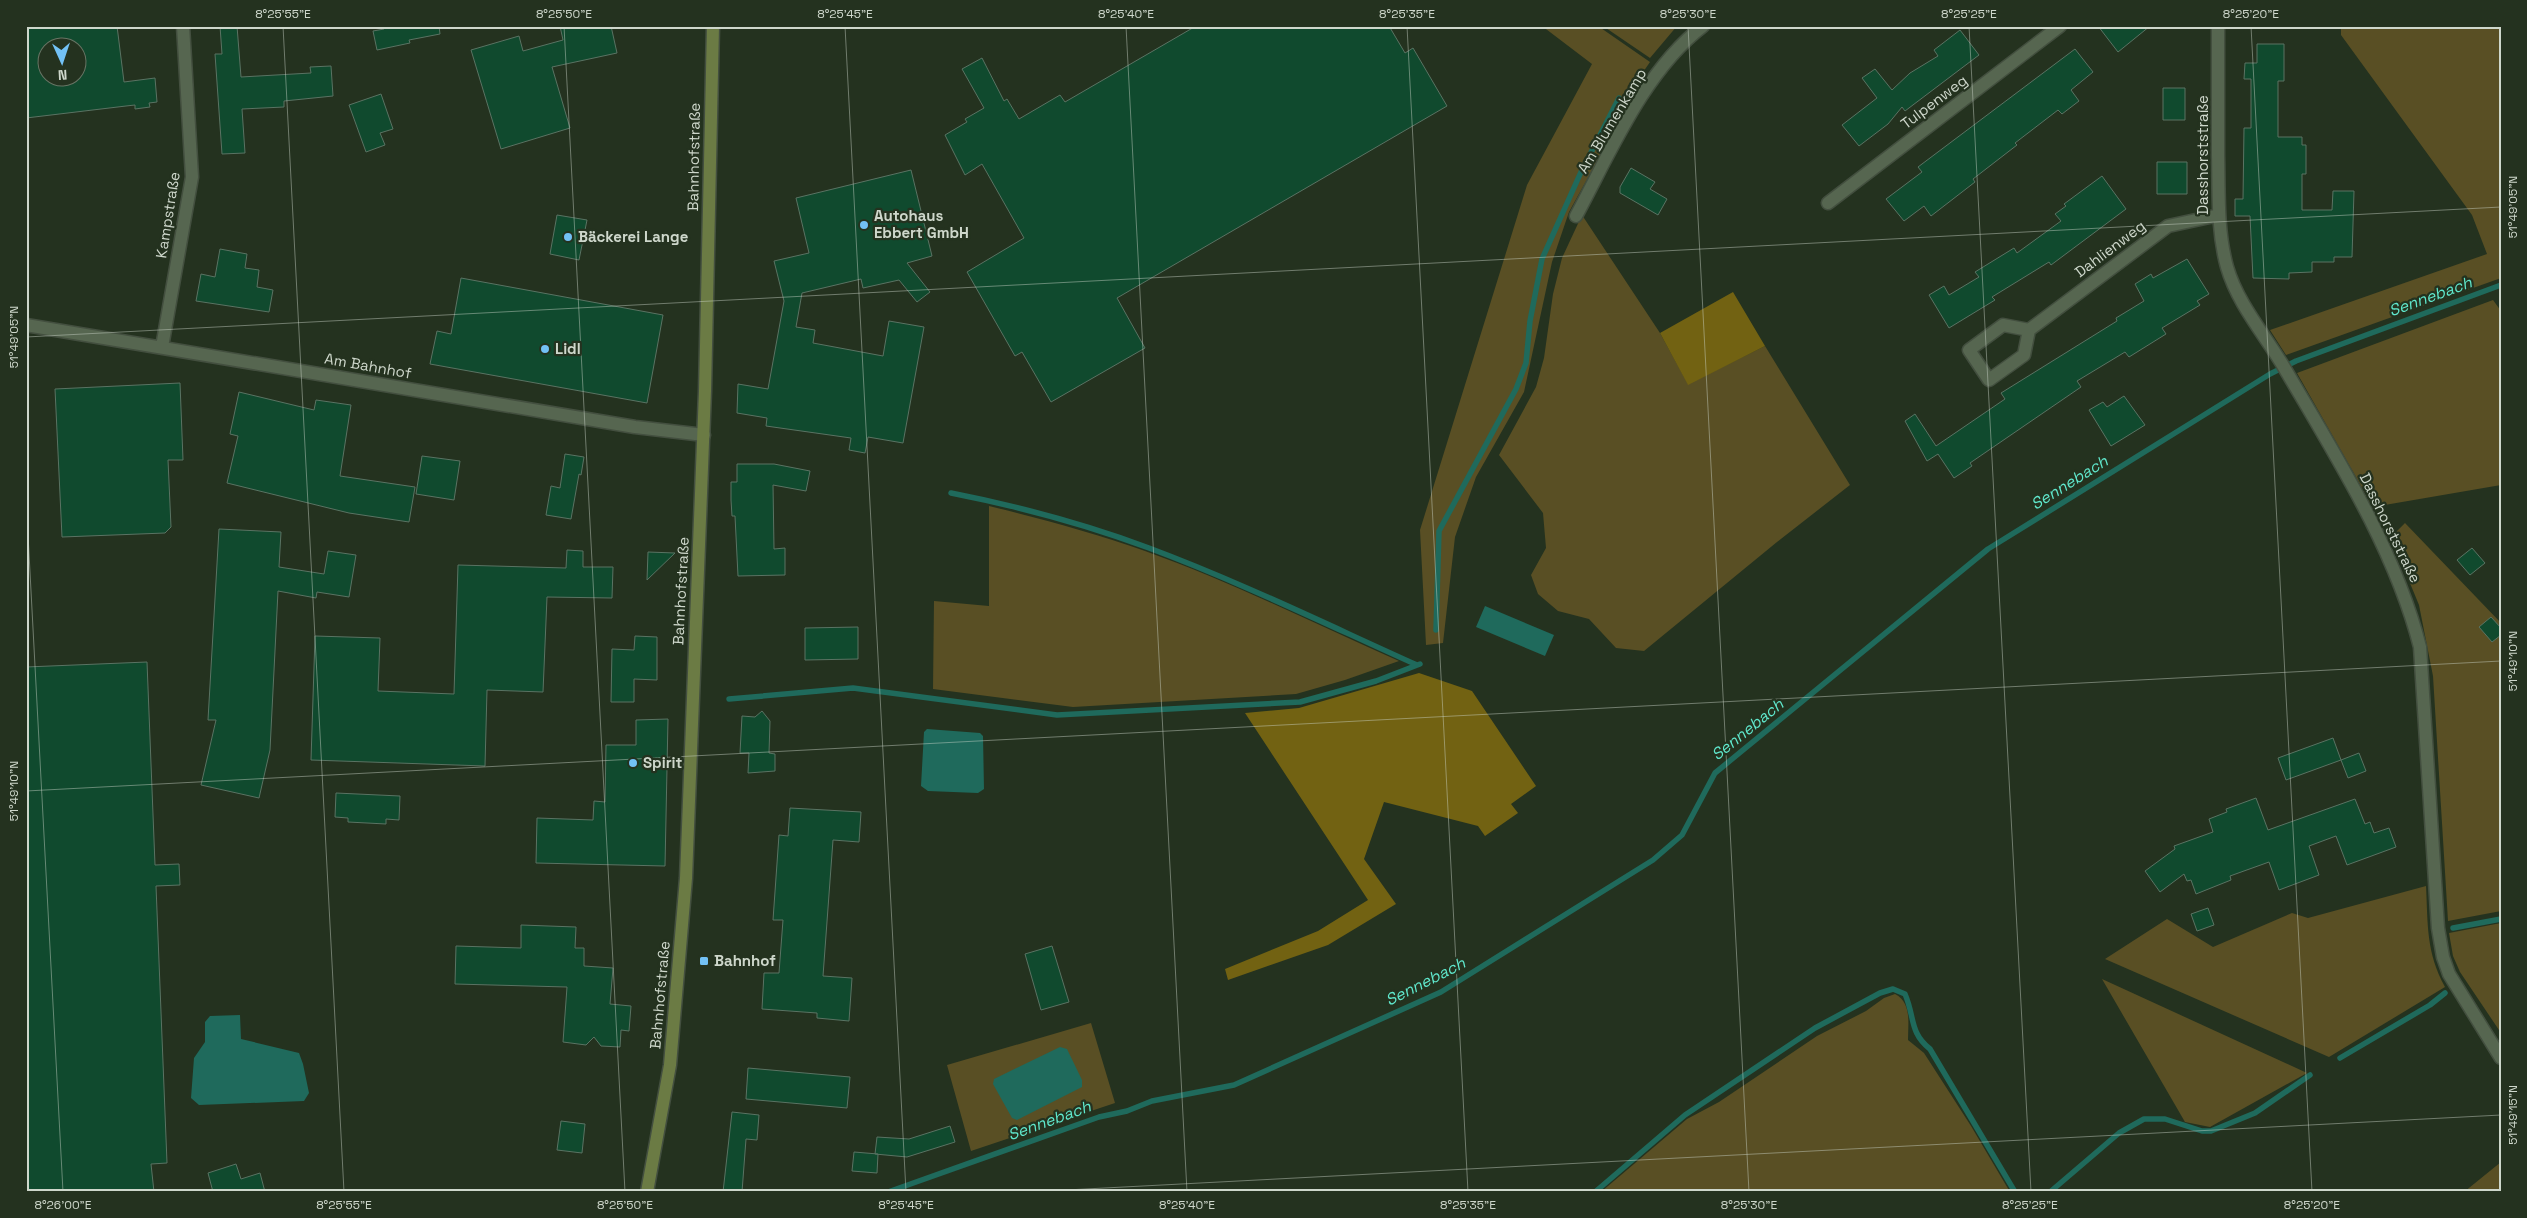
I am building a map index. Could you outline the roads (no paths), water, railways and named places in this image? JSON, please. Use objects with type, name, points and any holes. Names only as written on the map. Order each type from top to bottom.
[{"type":"main road","name":"Bahnhofstraße","points":[[648,1192],[670,1065],[686,878],[704,435],[713,26]]},
{"type":"street","name":"Kampstraße","points":[[162,347],[192,177],[184,26]]},
{"type":"street","name":"Am Blumenkamp","points":[[1576,216],[1649,85],[1689,36],[1703,26]]},
{"type":"street","name":"Tulpenweg","points":[[1828,203],[2060,26]]},
{"type":"street","name":"Dasshorststraße","points":[[2218,26],[2219,215],[2228,268],[2237,291],[2278,356],[2369,518],[2395,570],[2411,612],[2421,656],[2438,928],[2443,957],[2450,974],[2501,1058]]},
{"type":"street","name":"Dahlienweg","points":[[2030,330],[2168,226],[2219,215]]},
{"type":"street","name":"Am Bahnhof","points":[[26,325],[635,427],[704,435]]},
{"type":"street","points":[[2003,325],[2030,330],[2024,355],[1989,380],[1969,350],[2003,325]]},
{"type":"water","points":[[1485,606],[1554,635],[1545,656],[1476,627]]},
{"type":"water","points":[[927,729],[980,733],[983,736],[984,789],[978,793],[928,791],[921,786],[924,732]]},
{"type":"water","points":[[240,1015],[241,1039],[299,1053],[309,1093],[304,1101],[199,1105],[191,1098],[194,1058],[205,1042],[205,1022],[210,1016]]},
{"type":"water","points":[[1060,1047],[1067,1049],[1082,1080],[1082,1087],[1017,1120],[1012,1118],[993,1084],[994,1079]]},
{"type":"waterway","points":[[1436,630],[1439,531],[1516,389],[1526,363],[1530,321],[1542,259],[1581,172],[1619,98]]},
{"type":"waterway","name":"Sennebach","points":[[888,1192],[1099,1117],[1127,1111],[1152,1101],[1234,1085],[1441,992],[1653,860],[1682,835],[1715,773],[1988,549],[2270,374],[2296,361],[2501,285]]},
{"type":"waterway","points":[[951,493],[1051,516],[1149,548],[1250,589],[1417,665]]},
{"type":"waterway","points":[[729,699],[853,688],[1057,715],[1300,702],[1376,681],[1420,664]]},
{"type":"waterway","points":[[2453,928],[2501,919]]},
{"type":"waterway","points":[[1595,1192],[1685,1115],[1815,1028],[1880,993],[1893,989],[1905,994],[1915,1030],[1923,1043],[1930,1049],[2015,1192]]},
{"type":"waterway","points":[[2340,1058],[2430,1005],[2445,993]]},
{"type":"waterway","points":[[2050,1192],[2119,1133],[2144,1119],[2165,1119],[2202,1131],[2211,1131],[2255,1113],[2310,1075]]},
{"type":"place","name":"Autohaus Ebbert GmbH","points":[[864,225]]},
{"type":"place","name":"Bäckerei Lange","points":[[568,237]]},
{"type":"place","name":"Lidl","points":[[545,349]]},
{"type":"place","name":"Spirit","points":[[633,763]]},
{"type":"place","name":"Bahnhof","points":[[704,961]]}]
